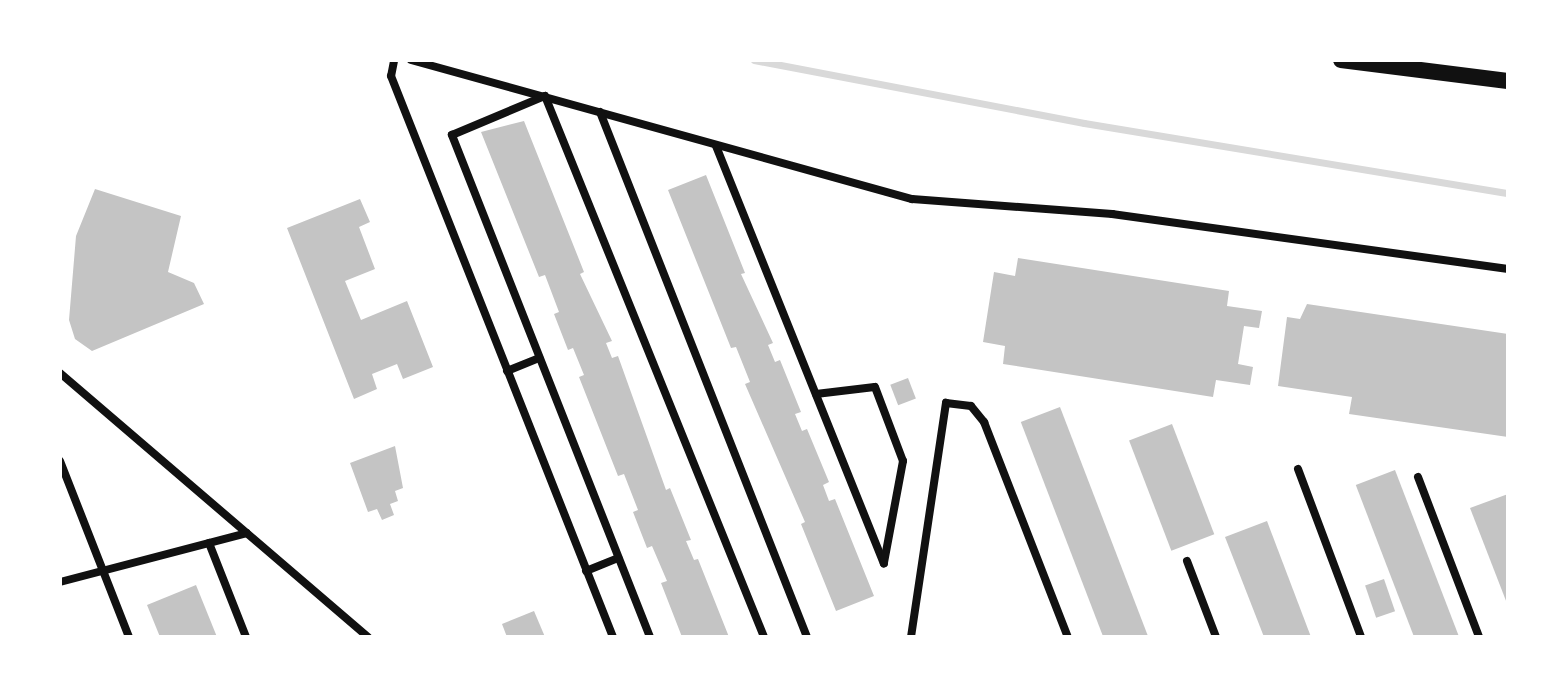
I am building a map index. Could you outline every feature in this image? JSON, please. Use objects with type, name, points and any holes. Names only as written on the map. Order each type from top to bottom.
[{"type":"main road","points":[[1341,60],[1508,81]]},
{"type":"street","points":[[400,60],[393,60],[391,76],[613,637]]},
{"type":"street","points":[[411,60],[912,199],[1112,214],[1508,269]]},
{"type":"street","points":[[545,96],[452,135],[650,637]]},
{"type":"street","points":[[545,96],[764,637]]},
{"type":"street","points":[[600,112],[807,637]]},
{"type":"street","points":[[716,146],[884,564],[903,461],[875,387],[816,394]]},
{"type":"street","points":[[507,371],[540,358]]},
{"type":"street","points":[[60,373],[368,637]]},
{"type":"street","points":[[911,637],[946,403],[971,406],[984,422],[1068,637]]},
{"type":"street","points":[[60,461],[129,637]]},
{"type":"street","points":[[1298,469],[1361,637]]},
{"type":"street","points":[[1418,477],[1479,637]]},
{"type":"street","points":[[60,582],[247,533]]},
{"type":"street","points":[[209,543],[246,637]]},
{"type":"street","points":[[586,571],[619,558]]},
{"type":"street","points":[[1187,561],[1216,637]]},
{"type":"building","points":[[524,121],[584,272],[580,274],[612,341],[606,343],[612,358],[618,356],[666,490],[670,488],[691,540],[686,541],[694,560],[698,559],[729,637],[682,637],[661,583],[667,581],[652,546],[647,548],[633,512],[638,510],[624,474],[618,476],[579,377],[584,375],[573,348],[568,350],[554,314],[559,312],[545,275],[539,277],[481,132]]},
{"type":"building","points":[[706,175],[745,273],[741,274],[773,343],[768,345],[775,362],[780,360],[801,412],[795,414],[802,431],[807,429],[829,482],[823,485],[829,501],[835,499],[874,596],[836,611],[801,524],[805,522],[745,384],[750,382],[736,347],[731,348],[668,190]]},
{"type":"building","points":[[95,189],[181,216],[168,272],[194,283],[204,304],[92,351],[75,339],[69,320],[76,236]]},
{"type":"building","points":[[360,199],[370,222],[359,227],[375,269],[345,281],[361,320],[407,301],[433,367],[403,379],[397,364],[372,374],[377,389],[354,399],[287,228]]},
{"type":"building","points":[[1018,258],[1229,291],[1227,306],[1262,311],[1259,328],[1244,326],[1238,364],[1253,367],[1250,385],[1216,380],[1213,397],[1003,364],[1005,346],[983,342],[994,272],[1015,276]]},
{"type":"building","points":[[1307,304],[1508,334],[1508,437],[1349,414],[1352,397],[1278,386],[1287,317],[1300,319]]},
{"type":"building","points":[[908,378],[916,399],[898,405],[890,385]]},
{"type":"building","points":[[1060,407],[1148,637],[1103,637],[1021,422]]},
{"type":"building","points":[[1172,424],[1214,534],[1171,551],[1129,440]]},
{"type":"building","points":[[395,446],[403,488],[395,491],[398,501],[390,504],[394,515],[382,520],[377,509],[368,512],[350,463]]},
{"type":"building","points":[[1395,470],[1459,637],[1414,637],[1356,485]]},
{"type":"building","points":[[1508,494],[1508,606],[1470,508]]},
{"type":"building","points":[[1267,521],[1311,637],[1264,637],[1225,537]]},
{"type":"building","points":[[1384,579],[1395,611],[1376,618],[1365,586]]},
{"type":"building","points":[[196,585],[217,637],[160,637],[147,605]]},
{"type":"building","points":[[534,611],[545,637],[507,637],[502,624]]},
{"type":"waterway","points":[[754,60],[1084,123],[1508,193]]}]
